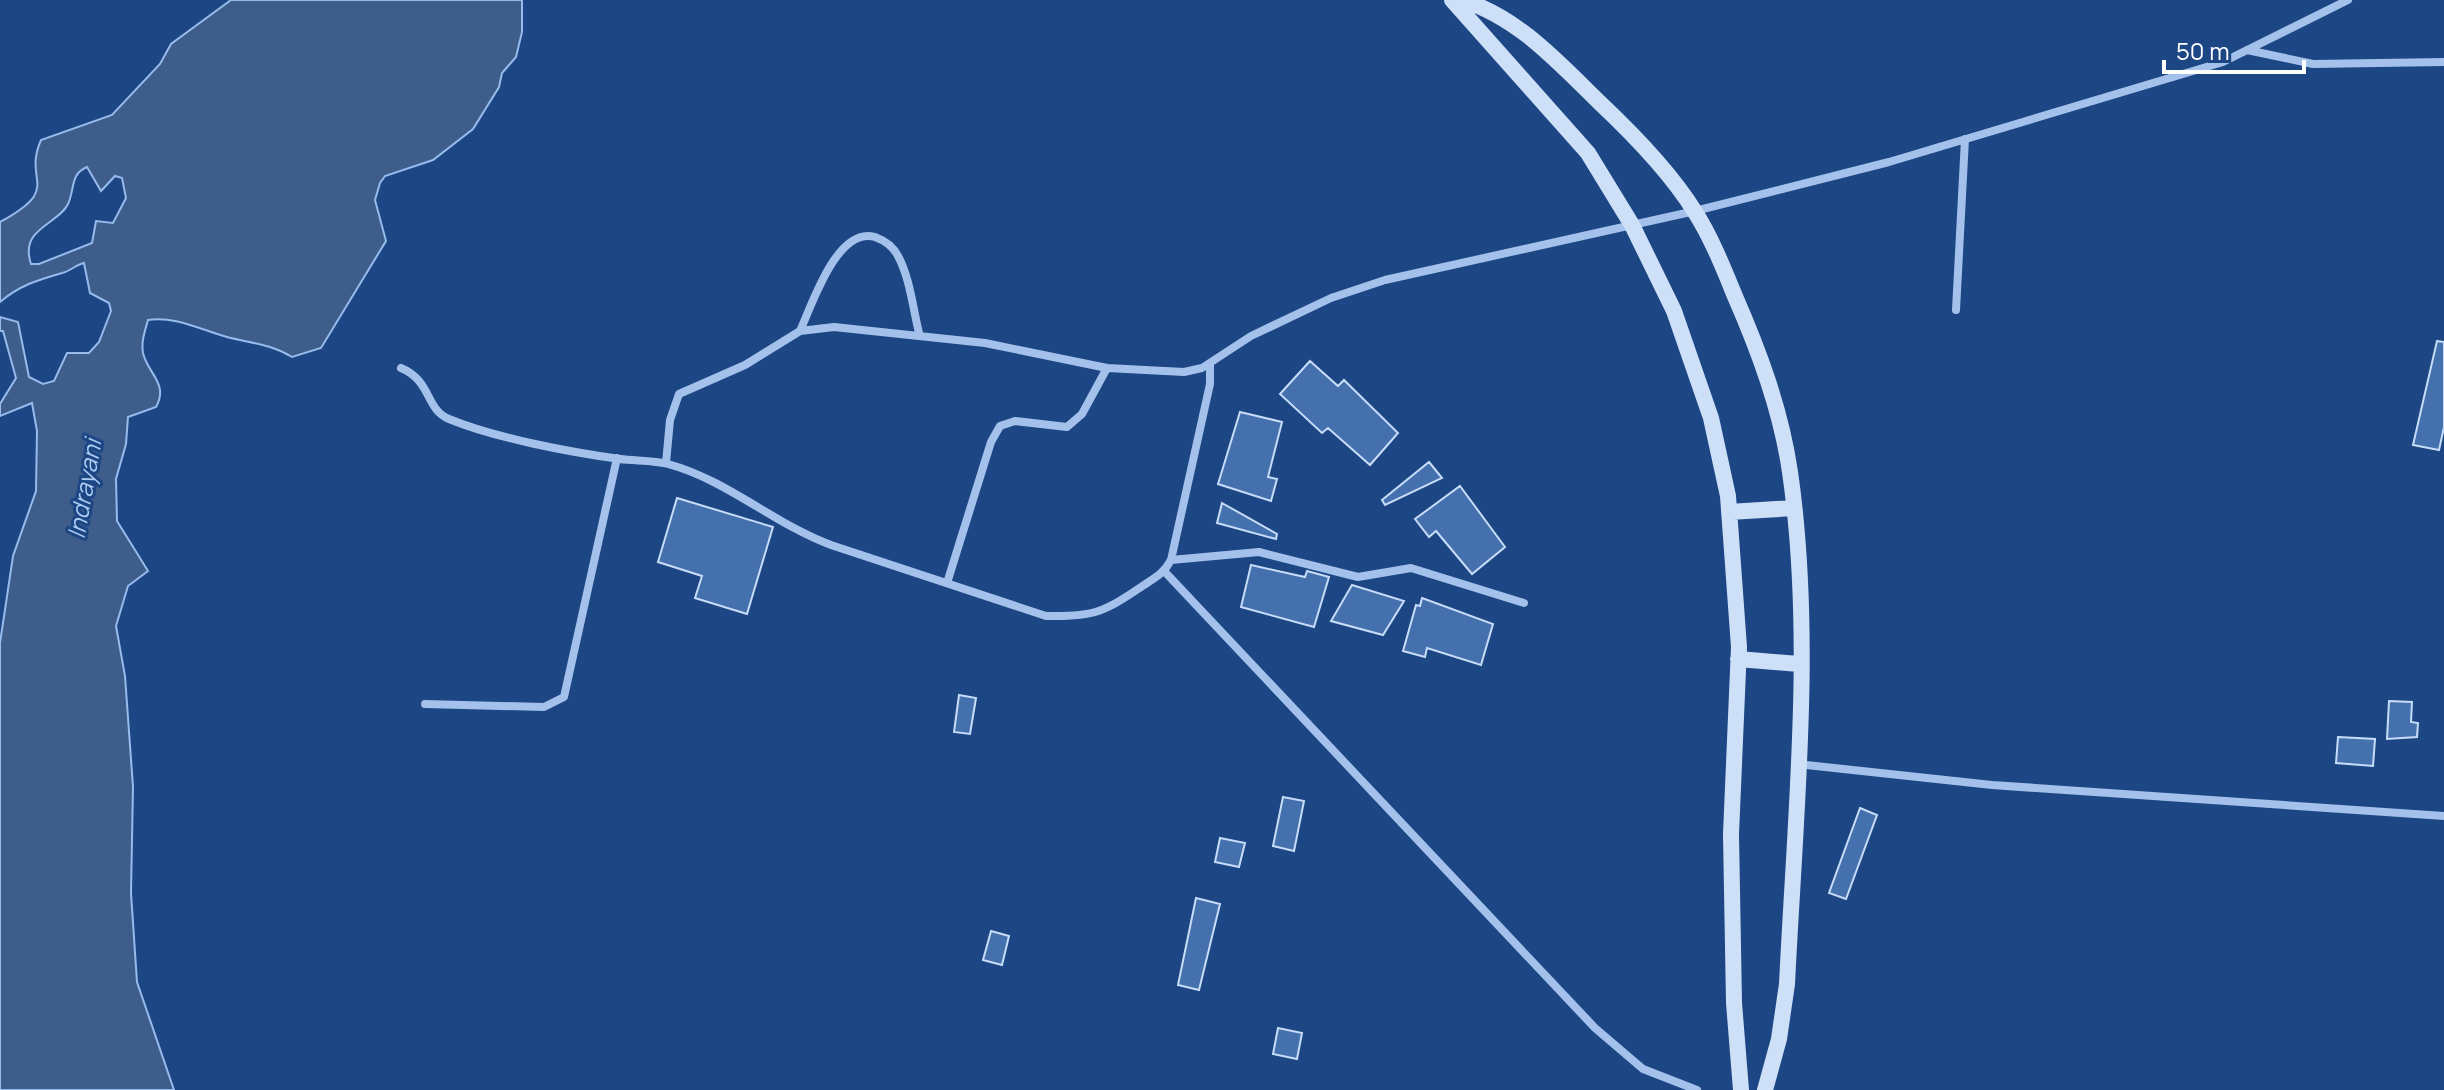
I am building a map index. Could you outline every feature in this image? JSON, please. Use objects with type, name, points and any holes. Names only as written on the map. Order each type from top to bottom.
[{"type":"street","points":[[1452,0],[1588,153],[1632,225],[1674,311],[1711,418],[1729,512],[1738,659],[1731,834],[1734,1003],[1741,1090]]},
{"type":"street","points":[[1462,0],[1506,19],[1552,56],[1625,127],[1695,211],[1747,323],[1772,391],[1789,469],[1799,553],[1799,664],[1787,984],[1779,1039],[1765,1090]]},
{"type":"street","points":[[666,463],[670,420],[679,394],[745,365],[800,331],[834,327],[919,333],[1107,368],[1184,372],[1210,365],[1251,336],[1331,298],[1385,280],[1695,211],[1965,139],[2223,62],[2348,0]]},
{"type":"street","points":[[2247,50],[2313,64],[2444,62]]},
{"type":"street","points":[[1956,310],[1965,139]]},
{"type":"street","points":[[800,331],[826,273],[842,250],[859,237],[872,236],[893,247],[901,260],[919,333]]},
{"type":"street","points":[[401,368],[414,373],[425,385],[438,412],[451,419],[485,431],[617,458],[666,463],[713,481],[803,535],[1046,616],[1074,617],[1101,612],[1165,572],[1171,560],[1210,384],[1210,365]]},
{"type":"street","points":[[947,583],[991,442],[1000,426],[1015,421],[1067,427],[1082,414],[1107,368]]},
{"type":"street","points":[[425,704],[544,707],[564,697],[617,458]]},
{"type":"street","points":[[1729,512],[1794,508]]},
{"type":"street","points":[[1171,560],[1259,552],[1358,577],[1398,568],[1419,569],[1524,603]]},
{"type":"street","points":[[1165,572],[1595,1028],[1643,1069],[1697,1090]]},
{"type":"street","points":[[1738,659],[1799,664]]},
{"type":"street","points":[[1796,763],[1992,785],[2444,816]]},
{"type":"water","name":"Indrayani","points":[[231,0],[522,0],[522,32],[516,57],[502,73],[499,87],[473,129],[433,160],[385,176],[380,183],[375,200],[386,241],[321,348],[292,357],[268,347],[178,322],[148,320],[143,353],[159,385],[159,399],[156,407],[128,417],[126,444],[116,479],[117,521],[148,571],[128,586],[116,626],[125,676],[133,787],[131,893],[137,982],[174,1090],[0,1090],[0,643],[13,556],[36,491],[37,431],[32,403],[0,416],[0,404],[16,378],[3,331],[0,331],[0,317],[18,322],[29,377],[43,384],[54,381],[67,353],[89,353],[99,342],[111,311],[109,303],[90,293],[84,263],[30,284],[0,302],[0,222],[31,200],[36,192],[36,154],[41,140],[112,115],[160,64],[171,44]],"holes":[[[87,167],[101,191],[115,176],[122,178],[126,198],[113,223],[96,221],[92,243],[39,264],[31,264],[30,242],[68,204],[78,174]]]},
{"type":"building","points":[[2437,341],[2444,342],[2444,427],[2439,450],[2413,445]]},
{"type":"building","points":[[1310,361],[1338,386],[1344,380],[1398,433],[1370,465],[1328,428],[1322,433],[1280,394]]},
{"type":"building","points":[[1240,412],[1282,422],[1268,477],[1277,479],[1271,501],[1218,484]]},
{"type":"building","points":[[1429,462],[1442,478],[1385,505],[1382,500]]},
{"type":"building","points":[[1460,486],[1505,547],[1472,574],[1436,531],[1429,537],[1415,519]]},
{"type":"building","points":[[677,498],[773,527],[747,614],[695,598],[702,576],[658,562]]},
{"type":"building","points":[[1222,503],[1277,534],[1276,539],[1217,523]]},
{"type":"building","points":[[1251,565],[1305,577],[1307,571],[1329,577],[1314,627],[1241,607]]},
{"type":"building","points":[[1352,585],[1404,601],[1383,635],[1331,621]]},
{"type":"building","points":[[1422,598],[1493,624],[1481,665],[1427,648],[1425,657],[1403,651],[1416,605],[1420,606]]},
{"type":"building","points":[[959,695],[976,698],[970,734],[954,732]]},
{"type":"building","points":[[2389,701],[2412,702],[2411,722],[2418,723],[2417,737],[2387,739]]},
{"type":"building","points":[[2338,737],[2375,739],[2373,766],[2336,763]]},
{"type":"building","points":[[1283,797],[1304,801],[1294,851],[1273,846]]},
{"type":"building","points":[[1860,808],[1877,815],[1846,899],[1829,893]]},
{"type":"building","points":[[1220,838],[1245,843],[1239,867],[1215,862]]},
{"type":"building","points":[[1196,898],[1220,904],[1199,990],[1178,985]]},
{"type":"building","points":[[991,931],[1009,936],[1002,965],[983,960]]},
{"type":"building","points":[[1278,1028],[1302,1033],[1297,1059],[1273,1054]]}]
